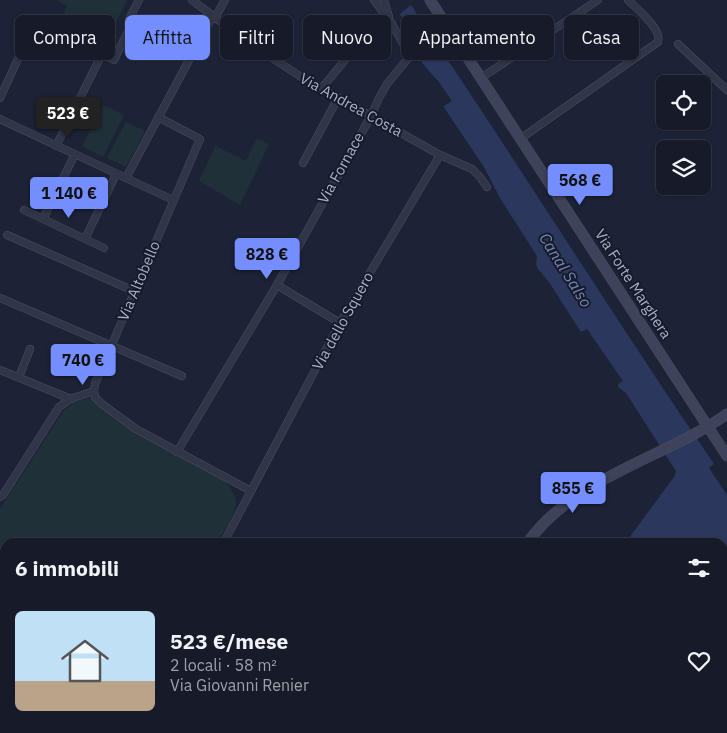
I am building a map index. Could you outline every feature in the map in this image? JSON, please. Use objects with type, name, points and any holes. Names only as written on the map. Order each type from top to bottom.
[{"type":"street","points":[[131,15],[139,0]]},
{"type":"street","name":"Via Andrea Costa","points":[[192,0],[269,57],[321,89],[371,116],[438,158],[472,169],[487,187]]},
{"type":"street","points":[[210,21],[215,18],[225,0]]},
{"type":"street","points":[[321,89],[385,5],[374,0]]},
{"type":"street","name":"Via Forte Marghera","points":[[430,0],[520,138],[703,429],[727,456]]},
{"type":"street","points":[[481,78],[598,0]]},
{"type":"street","points":[[520,138],[658,42],[659,36],[654,28],[628,0]]},
{"type":"street","name":"Via Fornace","points":[[177,452],[277,285],[371,116],[378,98],[410,56],[392,24],[385,5]]},
{"type":"street","points":[[115,58],[125,39]]},
{"type":"street","points":[[678,44],[727,90]]},
{"type":"street","points":[[0,98],[18,60]]},
{"type":"street","points":[[56,146],[99,60]]},
{"type":"street","points":[[126,178],[189,60]]},
{"type":"street","points":[[303,162],[338,98]]},
{"type":"street","name":"Via Altobello","points":[[94,391],[94,384],[200,139],[158,117]]},
{"type":"street","points":[[0,119],[173,200]]},
{"type":"street","points":[[43,219],[75,154]]},
{"type":"street","name":"Via dello Squero","points":[[251,490],[340,322],[438,158]]},
{"type":"street","points":[[85,239],[116,174]]},
{"type":"street","points":[[24,210],[104,248]]},
{"type":"street","points":[[7,234],[134,291]]},
{"type":"street","points":[[277,285],[340,322]]},
{"type":"street","points":[[0,298],[182,376]]},
{"type":"street","points":[[19,377],[30,349]]},
{"type":"street","points":[[0,370],[71,398]]},
{"type":"street","points":[[0,497],[3,496],[60,407],[71,398],[94,391],[102,404],[119,417],[177,452],[251,490],[226,538]]},
{"type":"street","points":[[531,538],[543,523],[573,499],[595,485],[703,429],[727,414]]},
{"type":"shaded area","points":[[56,0],[127,0],[115,25],[115,15],[63,15],[67,6]]},
{"type":"shaded area","points":[[103,105],[124,115],[103,157],[82,146]]},
{"type":"shaded area","points":[[126,122],[145,131],[126,167],[107,158]]},
{"type":"shaded area","points":[[257,138],[269,144],[240,205],[199,181],[216,145],[246,161]]},
{"type":"shaded area","points":[[90,398],[113,418],[132,430],[223,479],[230,488],[236,503],[232,517],[220,538],[0,538],[0,509],[64,410],[75,402]]},
{"type":"water","name":"Canal Salso","points":[[411,5],[418,15],[401,15],[400,14]]},
{"type":"water","name":"Canal Salso","points":[[421,60],[447,60],[714,464],[709,468],[727,495],[727,538],[629,538],[674,477],[676,471],[626,393],[618,387],[618,384],[623,381],[587,329],[581,332],[549,282],[538,269],[536,264],[537,256],[500,198],[484,167],[445,109],[444,106],[452,101],[439,82]]}]
